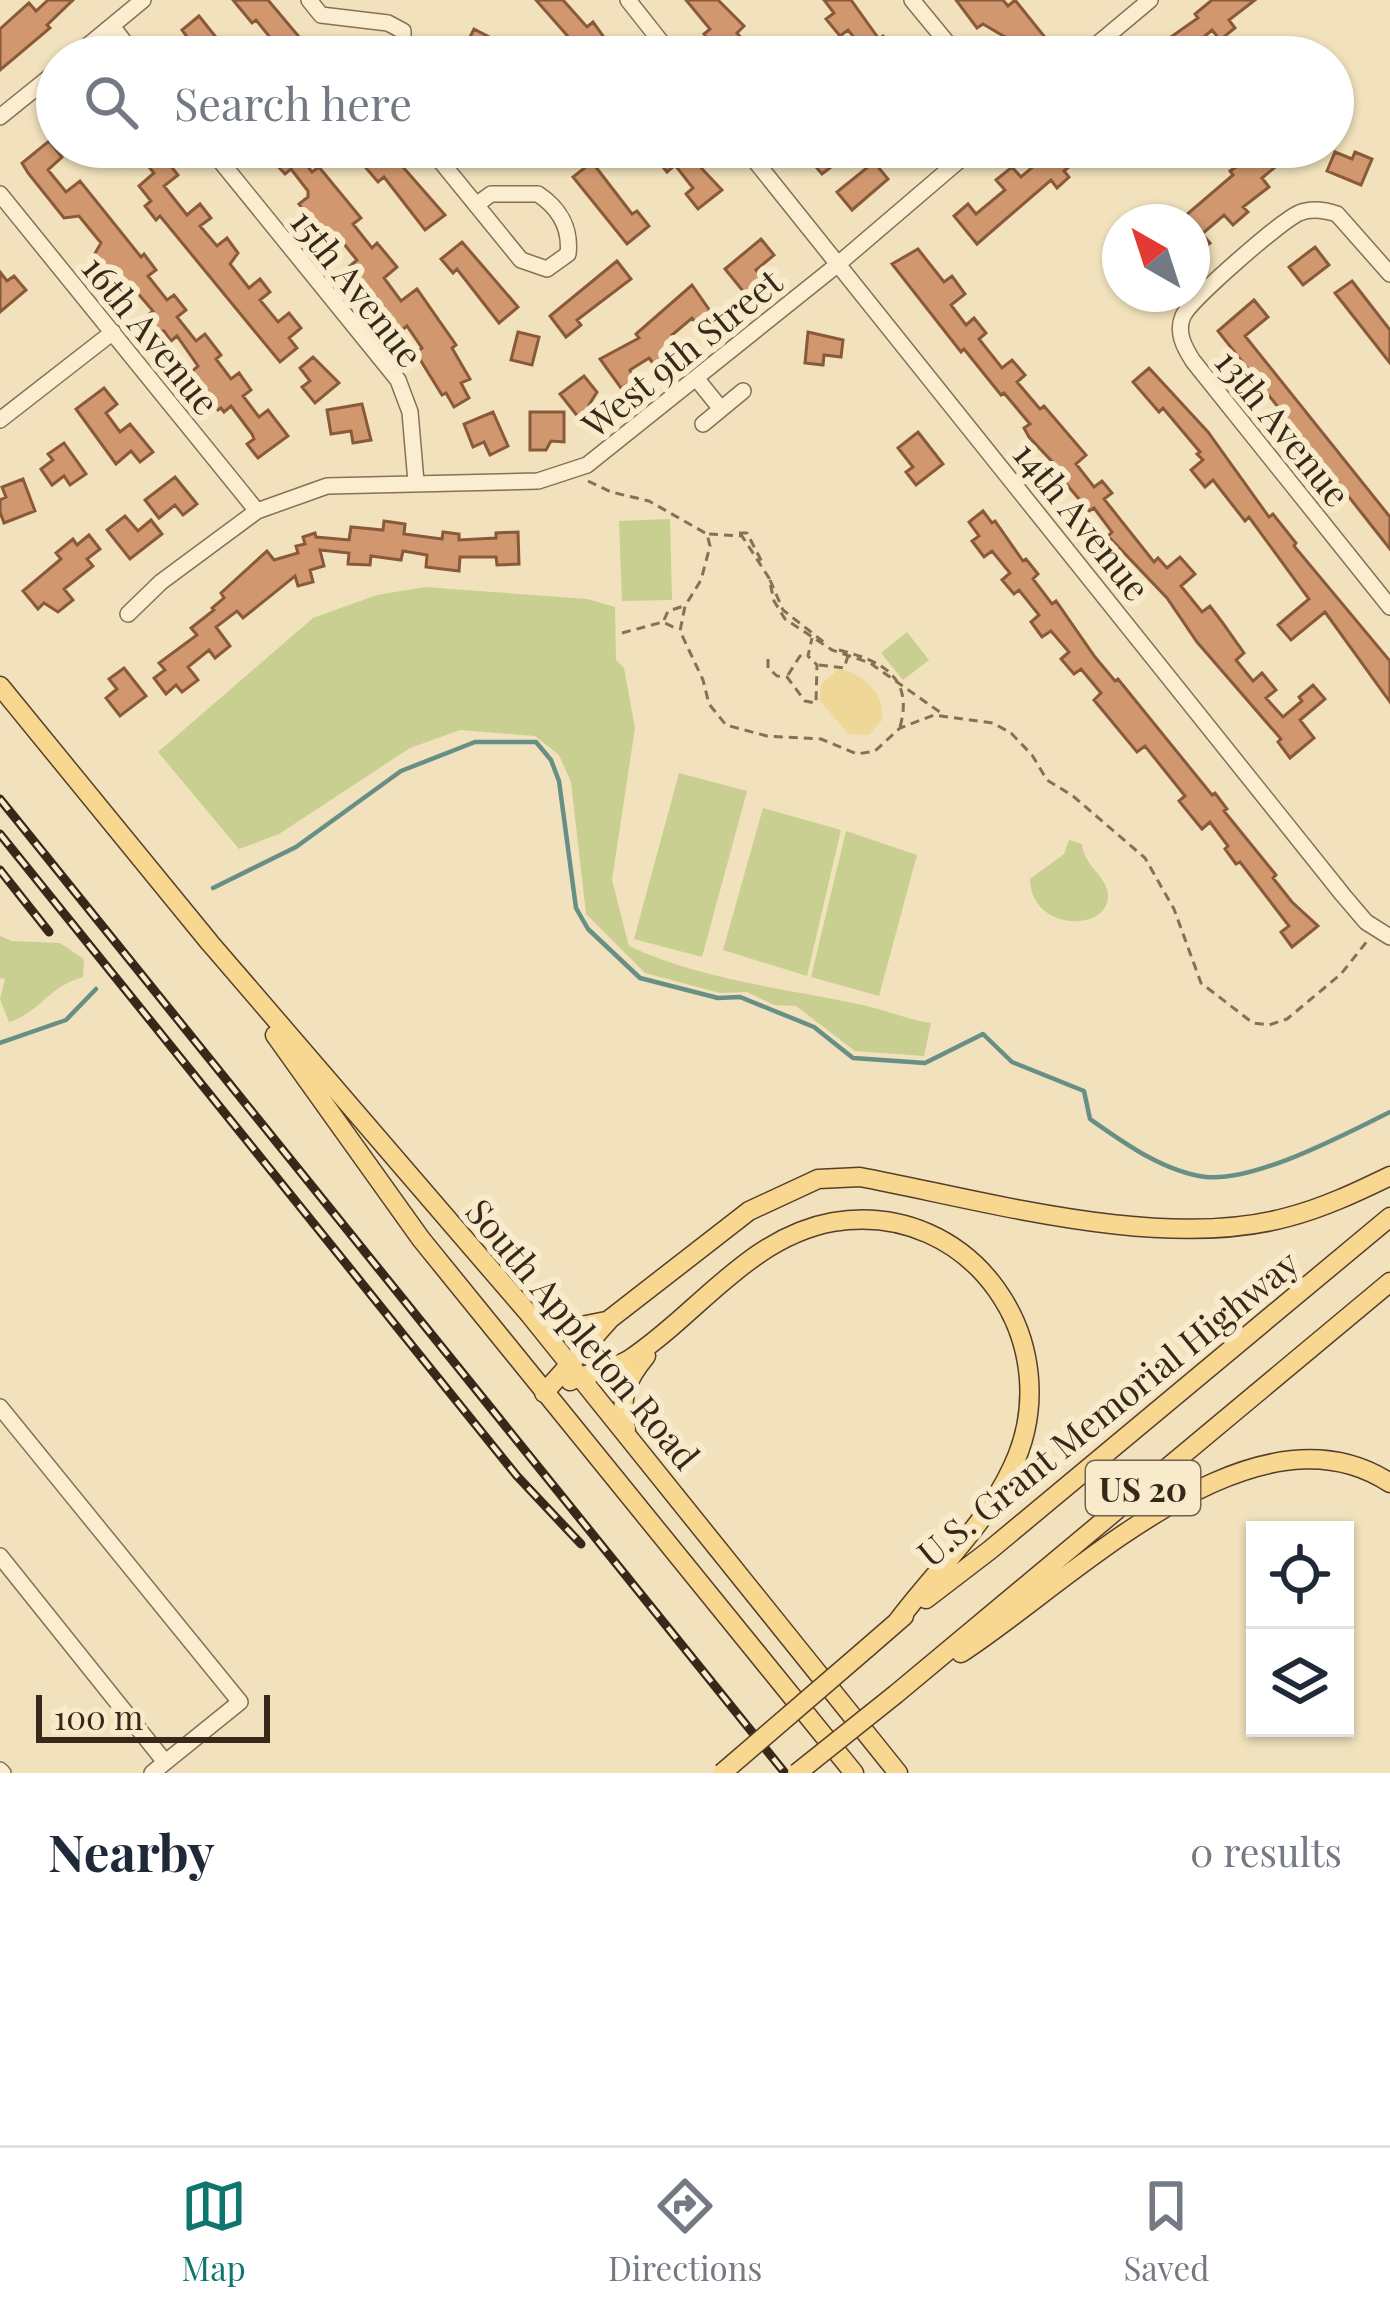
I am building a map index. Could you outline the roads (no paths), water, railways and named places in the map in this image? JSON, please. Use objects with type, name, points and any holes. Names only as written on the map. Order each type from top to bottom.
[{"type":"main road","name":"South Appleton Road","points":[[0,686],[210,943],[530,1315],[898,1773]]},
{"type":"main road","name":"South Appleton Road","points":[[210,943],[421,1239],[854,1773]]},
{"type":"main road","points":[[544,1393],[574,1371],[610,1319],[749,1211],[818,1179],[860,1177],[1165,1231],[1286,1218],[1390,1176]]},
{"type":"main road","name":"U.S. Grant Memorial Highway","points":[[722,1773],[1390,1217]]},
{"type":"main road","points":[[574,1371],[626,1362],[743,1264],[788,1237],[833,1222],[871,1221],[932,1235],[975,1263],[997,1288],[1013,1318],[1030,1363],[1031,1402],[1013,1467],[974,1528],[898,1622]]},
{"type":"main road","name":"US 20","points":[[796,1773],[1390,1282]]},
{"type":"main road","points":[[530,1315],[581,1326],[610,1319]]},
{"type":"main road","points":[[627,1433],[623,1395],[630,1376],[665,1333]]},
{"type":"main road","points":[[896,1694],[1209,1481],[1264,1462],[1319,1458],[1350,1465],[1390,1483]]},
{"type":"street","points":[[100,36],[143,0]]},
{"type":"street","points":[[309,0],[321,15],[388,23],[403,31],[403,36]]},
{"type":"street","points":[[628,0],[656,36]]},
{"type":"street","points":[[912,0],[942,36]]},
{"type":"street","points":[[1107,36],[1150,0]]},
{"type":"street","points":[[112,26],[120,36]]},
{"type":"street","points":[[0,117],[36,88]]},
{"type":"street","name":"15th Avenue","points":[[226,168],[398,380],[410,412],[416,482]]},
{"type":"street","points":[[446,168],[476,205],[528,266],[548,269],[568,254],[568,232],[562,218],[538,194],[490,194],[476,205]]},
{"type":"street","name":"14th Avenue","points":[[761,168],[1343,896],[1383,933]]},
{"type":"street","name":"West 9th Street","points":[[128,614],[161,582],[257,511],[327,486],[538,481],[587,465],[838,265],[951,168]]},
{"type":"street","name":"16th Avenue","points":[[0,194],[257,511]]},
{"type":"street","name":"13th Avenue","points":[[1390,274],[1347,222],[1327,210],[1299,213],[1278,226],[1188,308],[1181,338],[1193,361],[1390,607]]},
{"type":"street","points":[[0,419],[113,332]]},
{"type":"street","points":[[696,378],[721,409]]},
{"type":"street","points":[[703,424],[743,391]]},
{"type":"street","points":[[0,1407],[240,1702],[159,1768],[0,1556]]},
{"type":"waterway","points":[[213,888],[296,847],[401,771],[475,742],[536,742],[551,760],[559,781],[576,908],[588,929],[640,978],[718,998],[740,997],[814,1027],[853,1058],[925,1063],[983,1034],[1012,1062],[1084,1091],[1090,1119],[1131,1147],[1160,1163],[1206,1177],[1226,1177],[1274,1164],[1390,1112]]},
{"type":"waterway","points":[[0,1043],[66,1020],[96,989]]},
{"type":"railway","points":[[0,799],[785,1773]]},
{"type":"railway","points":[[0,834],[517,1476],[581,1544]]},
{"type":"railway","points":[[0,870],[49,932]]}]
